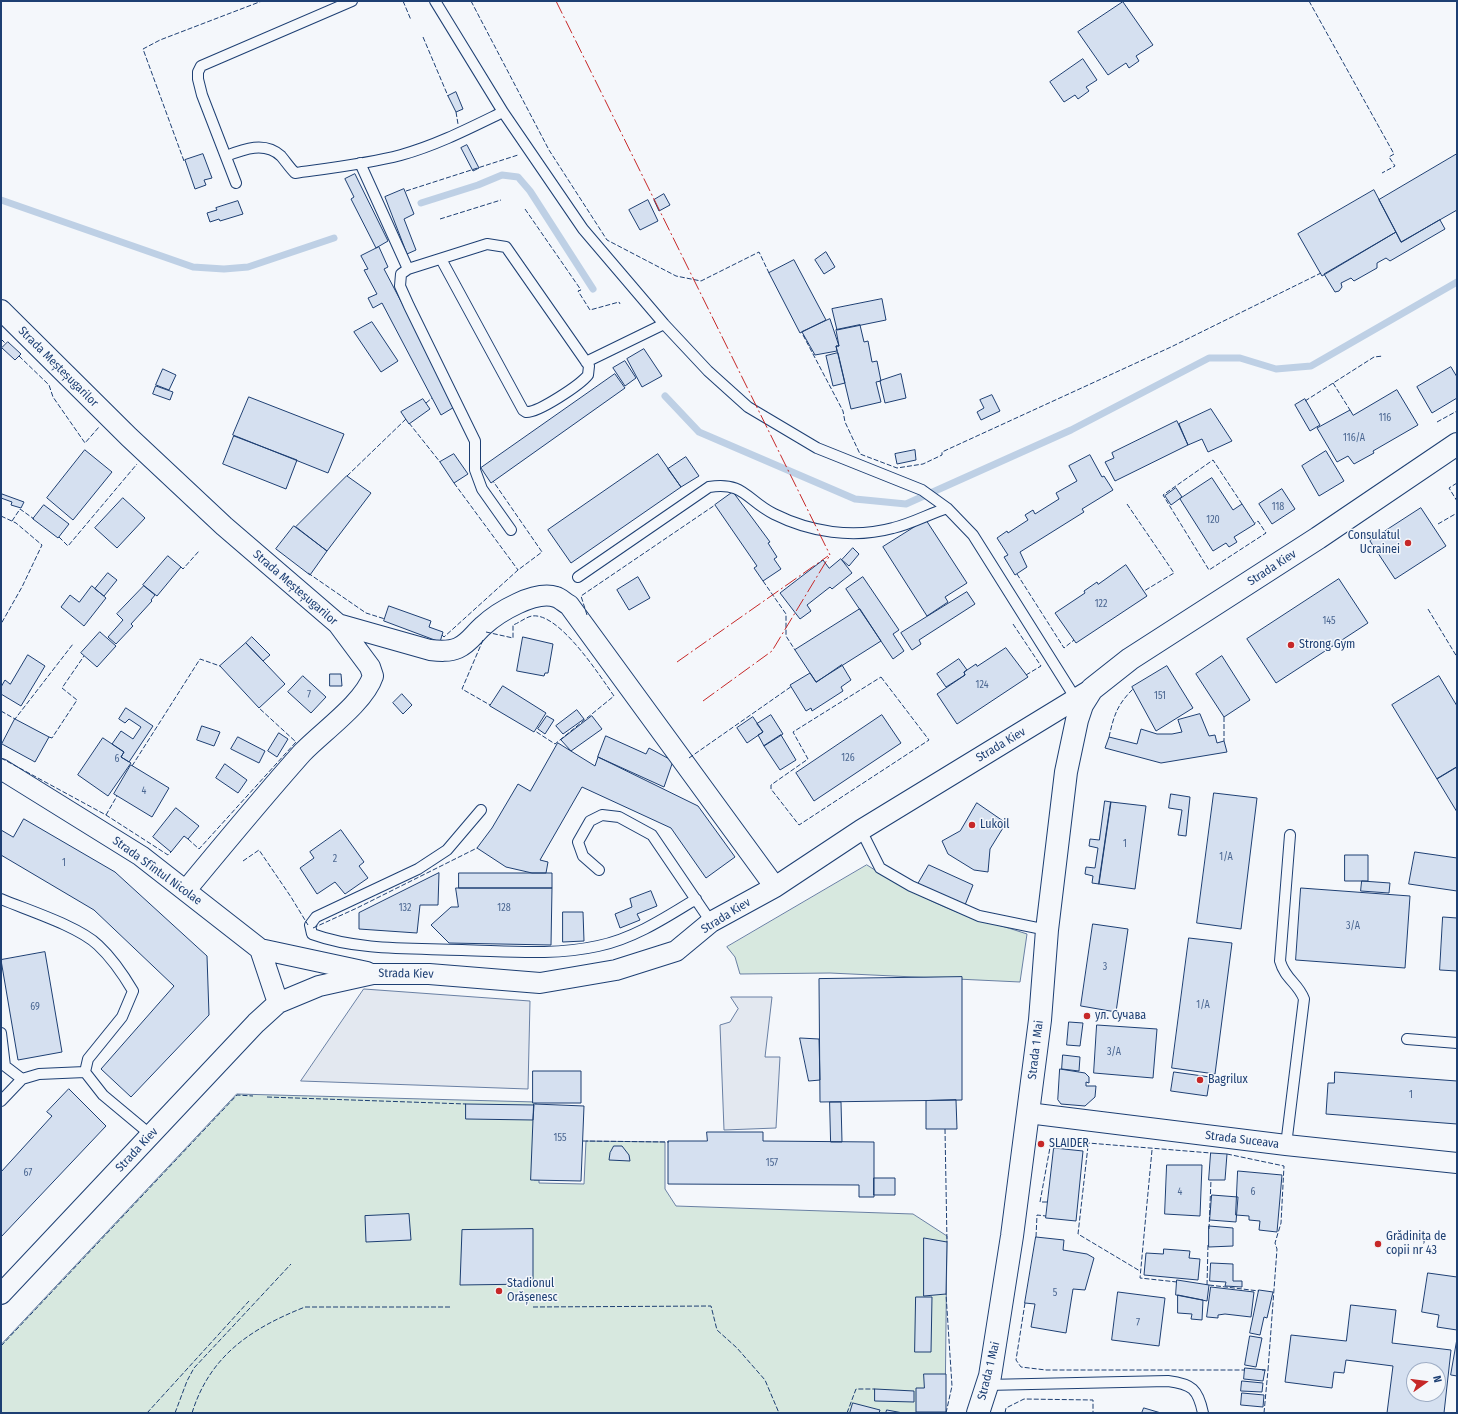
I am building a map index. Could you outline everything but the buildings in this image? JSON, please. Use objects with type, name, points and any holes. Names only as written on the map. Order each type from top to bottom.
[{"type":"main road","name":"Strada Kiev","points":[[1084,694],[1130,659],[1318,538],[1457,444]]},
{"type":"main road","name":"Strada 1 Mai","points":[[978,1413],[998,1332],[1040,1020],[1047,930],[1069,753],[1084,694]]},
{"type":"street","name":"Strada Meșteșugarilor","points":[[1,310],[168,474],[224,526],[338,624],[370,667],[373,676],[366,691],[294,763],[234,831],[186,890]]},
{"type":"street","points":[[338,624],[430,650],[442,651],[457,648],[470,640],[492,619],[522,602],[540,595],[555,597],[569,605],[775,887]]},
{"type":"street","name":"Strada Kiev","points":[[1,1294],[256,1023],[278,1003],[320,986],[373,974],[429,974],[540,983],[616,970],[676,951],[712,922],[775,887],[861,830],[1084,694]]},
{"type":"street","name":"Strada Sfîntul Nicolae","points":[[1,769],[141,856],[260,949]]},
{"type":"street","points":[[260,949],[373,974]]},
{"type":"street","points":[[260,949],[278,1003]]},
{"type":"street","name":"Strada Suceava","points":[[1028,1113],[1286,1145],[1457,1163]]},
{"type":"lane","points":[[236,183],[202,95],[198,79],[198,72],[201,66],[352,1]]},
{"type":"lane","points":[[435,1],[503,112],[583,229],[664,324],[708,370],[748,407],[817,448],[922,490],[938,500],[973,535],[1084,694]]},
{"type":"lane","points":[[226,156],[252,147],[265,148],[275,152],[295,173],[360,163],[401,155],[430,145],[503,112]]},
{"type":"lane","points":[[360,163],[408,269]]},
{"type":"lane","points":[[441,259],[523,410],[526,412],[538,410],[581,382],[588,376],[589,370],[586,362],[506,247],[487,244],[408,269],[401,274],[400,286],[475,441],[475,470],[482,490],[511,530]]},
{"type":"lane","points":[[586,362],[664,324]]},
{"type":"lane","points":[[578,577],[701,492],[715,486],[730,486],[739,489],[772,513],[793,522],[840,533],[867,533],[894,528],[947,508]]},
{"type":"lane","points":[[481,810],[447,850],[418,869],[316,917],[310,925],[312,934],[326,939],[372,947],[543,952],[598,946],[645,929],[696,899]]},
{"type":"lane","points":[[600,870],[583,856],[578,842],[590,821],[596,816],[611,814],[619,816],[652,835],[712,922]]},
{"type":"lane","points":[[861,830],[880,868],[911,886],[979,916],[1047,930]]},
{"type":"lane","points":[[1286,1145],[1304,998],[1301,990],[1283,971],[1280,961],[1290,835]]},
{"type":"lane","points":[[1,899],[70,927],[97,944],[119,968],[133,991],[122,1017],[88,1059],[84,1072]]},
{"type":"lane","points":[[1,1033],[5,1066],[22,1079]]},
{"type":"lane","points":[[1407,1038],[1457,1043]]},
{"type":"lane","points":[[1,1101],[22,1079],[39,1074],[84,1072]]},
{"type":"lane","points":[[84,1072],[103,1095],[151,1135]]},
{"type":"lane","points":[[986,1385],[1168,1381],[1183,1383],[1192,1387],[1199,1396],[1203,1413]]},
{"type":"shaded area","points":[[867,865],[900,885],[945,907],[965,915],[1027,934],[1020,982],[830,973],[740,974],[735,957],[727,947]]},
{"type":"shaded area","points":[[364,989],[530,1001],[528,1089],[301,1081]]},
{"type":"shaded area","points":[[731,997],[772,997],[765,1057],[780,1057],[776,1128],[724,1130],[720,1025],[730,1022],[738,1009]]},
{"type":"shaded area","name":"Stadionul Orășenesc","points":[[237,1094],[536,1102],[534,1180],[539,1180],[539,1183],[584,1184],[586,1141],[665,1142],[665,1189],[676,1206],[913,1214],[947,1236],[945,1413],[1,1413],[1,1345]]},
{"type":"waterway","points":[[421,203],[478,185],[502,175],[518,177],[530,191],[593,289]]},
{"type":"waterway","points":[[1,200],[193,267],[224,269],[248,267],[334,238]]},
{"type":"waterway","points":[[665,396],[699,432],[855,499],[906,504],[1071,430],[1209,358],[1240,358],[1276,369],[1311,366],[1457,282]]},
{"type":"fence","points":[[184,161],[143,49],[160,40],[262,1]]},
{"type":"fence","points":[[403,1],[411,20]]},
{"type":"fence","points":[[471,1],[549,150],[607,240],[676,276],[701,281],[759,252],[769,273]]},
{"type":"fence","points":[[1309,1],[1394,154],[1389,157],[1395,166],[1382,173]]},
{"type":"fence","points":[[423,37],[448,96]]},
{"type":"fence","points":[[456,112],[458,124]]},
{"type":"fence","points":[[406,191],[518,155]]},
{"type":"fence","points":[[440,219],[501,200]]},
{"type":"fence","points":[[525,209],[581,290],[578,291],[590,310],[619,302],[620,304]]},
{"type":"fence","points":[[803,335],[843,411],[845,422],[860,454],[897,468],[923,464],[942,455],[942,452],[1171,347],[1321,273]]},
{"type":"fence","points":[[1,339],[6,344]]},
{"type":"fence","points":[[19,356],[49,385],[53,397],[85,443],[99,427]]},
{"type":"fence","points":[[1305,401],[1374,357],[1383,356]]},
{"type":"fence","points":[[1333,383],[1350,410]]},
{"type":"fence","points":[[426,403],[432,398]]},
{"type":"fence","points":[[1437,422],[1457,411]]},
{"type":"fence","points":[[347,476],[406,419]]},
{"type":"fence","points":[[409,423],[440,462]]},
{"type":"fence","points":[[1242,504],[1213,460],[1163,495],[1209,570],[1266,533],[1258,521],[1255,523]]},
{"type":"fence","points":[[59,537],[68,546],[137,464]]},
{"type":"fence","points":[[442,635],[444,637],[518,570],[542,552],[493,481]]},
{"type":"fence","points":[[454,483],[518,570]]},
{"type":"fence","points":[[1457,483],[1449,488],[1457,501]]},
{"type":"fence","points":[[1127,504],[1174,573],[1144,591]]},
{"type":"fence","points":[[587,615],[581,596],[715,505]]},
{"type":"fence","points":[[12,521],[20,509],[34,519]]},
{"type":"fence","points":[[1438,524],[1457,513]]},
{"type":"fence","points":[[1,516],[16,523],[42,545],[22,587],[1,624]]},
{"type":"fence","points":[[181,567],[183,569],[199,551]]},
{"type":"fence","points":[[308,573],[366,613],[385,619]]},
{"type":"fence","points":[[1017,574],[1064,648],[1074,640]]},
{"type":"fence","points":[[763,581],[786,614],[786,636],[795,650]]},
{"type":"fence","points":[[1428,609],[1457,657]]},
{"type":"fence","points":[[486,632],[513,638],[513,625],[532,616],[543,617],[566,634],[578,647],[614,696],[555,744],[535,731]]},
{"type":"fence","points":[[1013,624],[1041,666],[1026,675]]},
{"type":"fence","points":[[483,640],[462,689],[490,705]]},
{"type":"fence","points":[[1,711],[15,719],[73,644]]},
{"type":"fence","points":[[49,737],[52,738],[77,700],[62,688],[84,656]]},
{"type":"fence","points":[[132,766],[200,659],[220,666]]},
{"type":"fence","points":[[881,677],[929,740],[799,825],[771,789],[771,785],[808,759],[793,732],[881,677]]},
{"type":"fence","points":[[689,758],[792,686]]},
{"type":"fence","points":[[1109,737],[1117,711],[1123,700],[1133,689]]},
{"type":"fence","points":[[188,839],[199,849],[296,742],[259,708]]},
{"type":"fence","points":[[1224,717],[1224,741]]},
{"type":"fence","points":[[1,758],[106,815],[168,855],[171,852]]},
{"type":"fence","points":[[106,815],[117,796]]},
{"type":"fence","points":[[313,928],[357,908],[477,848]]},
{"type":"fence","points":[[243,861],[259,850],[308,925]]},
{"type":"fence","points":[[1,1346],[237,1095],[253,1096]]},
{"type":"fence","points":[[267,1097],[466,1104]]},
{"type":"fence","points":[[945,1129],[947,1242]]},
{"type":"fence","points":[[583,1141],[669,1142]]},
{"type":"fence","points":[[1047,1202],[1040,1202],[1051,1142],[1088,1146],[1088,1143],[1211,1153]]},
{"type":"fence","points":[[1088,1146],[1078,1234],[1140,1271]]},
{"type":"fence","points":[[1152,1150],[1140,1278],[1177,1282]]},
{"type":"fence","points":[[1227,1154],[1284,1166],[1281,1223],[1275,1243],[1277,1249],[1268,1370],[1262,1370]]},
{"type":"fence","points":[[1209,1229],[1211,1180]]},
{"type":"fence","points":[[1036,1237],[1037,1215],[1046,1216]]},
{"type":"fence","points":[[1207,1285],[1208,1245]]},
{"type":"fence","points":[[175,1413],[187,1381],[194,1368],[291,1264]]},
{"type":"fence","points":[[1209,1285],[1259,1291]]},
{"type":"fence","points":[[946,1294],[952,1386],[946,1413]]},
{"type":"fence","points":[[147,1413],[249,1301]]},
{"type":"fence","points":[[1025,1303],[1016,1360],[1021,1367],[1046,1370],[1245,1370]]},
{"type":"fence","points":[[533,1307],[711,1306],[717,1330],[737,1348],[765,1380],[779,1413]]},
{"type":"fence","points":[[192,1413],[200,1393],[210,1375],[235,1346],[268,1324],[305,1307],[450,1307]]},
{"type":"fence","points":[[1264,1413],[1268,1370]]},
{"type":"fence","points":[[847,1413],[856,1389],[875,1389]]},
{"type":"fence","points":[[1005,1413],[1006,1408],[1024,1399],[1093,1400],[1093,1413]]},
{"type":"power","points":[[556,1],[830,555]]},
{"type":"power","points":[[703,701],[772,651],[830,555]]},
{"type":"power","points":[[677,662],[828,556]]},
{"type":"place","name":"Consulatul Ucrainei","points":[[1408,543]]},
{"type":"place","name":"Strong Gym","points":[[1291,645]]},
{"type":"place","name":"Lukoil","points":[[972,825]]},
{"type":"place","name":"ул. Сучава","points":[[1087,1016]]},
{"type":"place","name":"Bagrilux","points":[[1200,1080]]},
{"type":"place","name":"SLAIDER","points":[[1041,1144]]},
{"type":"place","name":"Grădinița de copii nr 43","points":[[1378,1244]]},
{"type":"place","name":"Stadionul Orășenesc","points":[[499,1291]]}]
